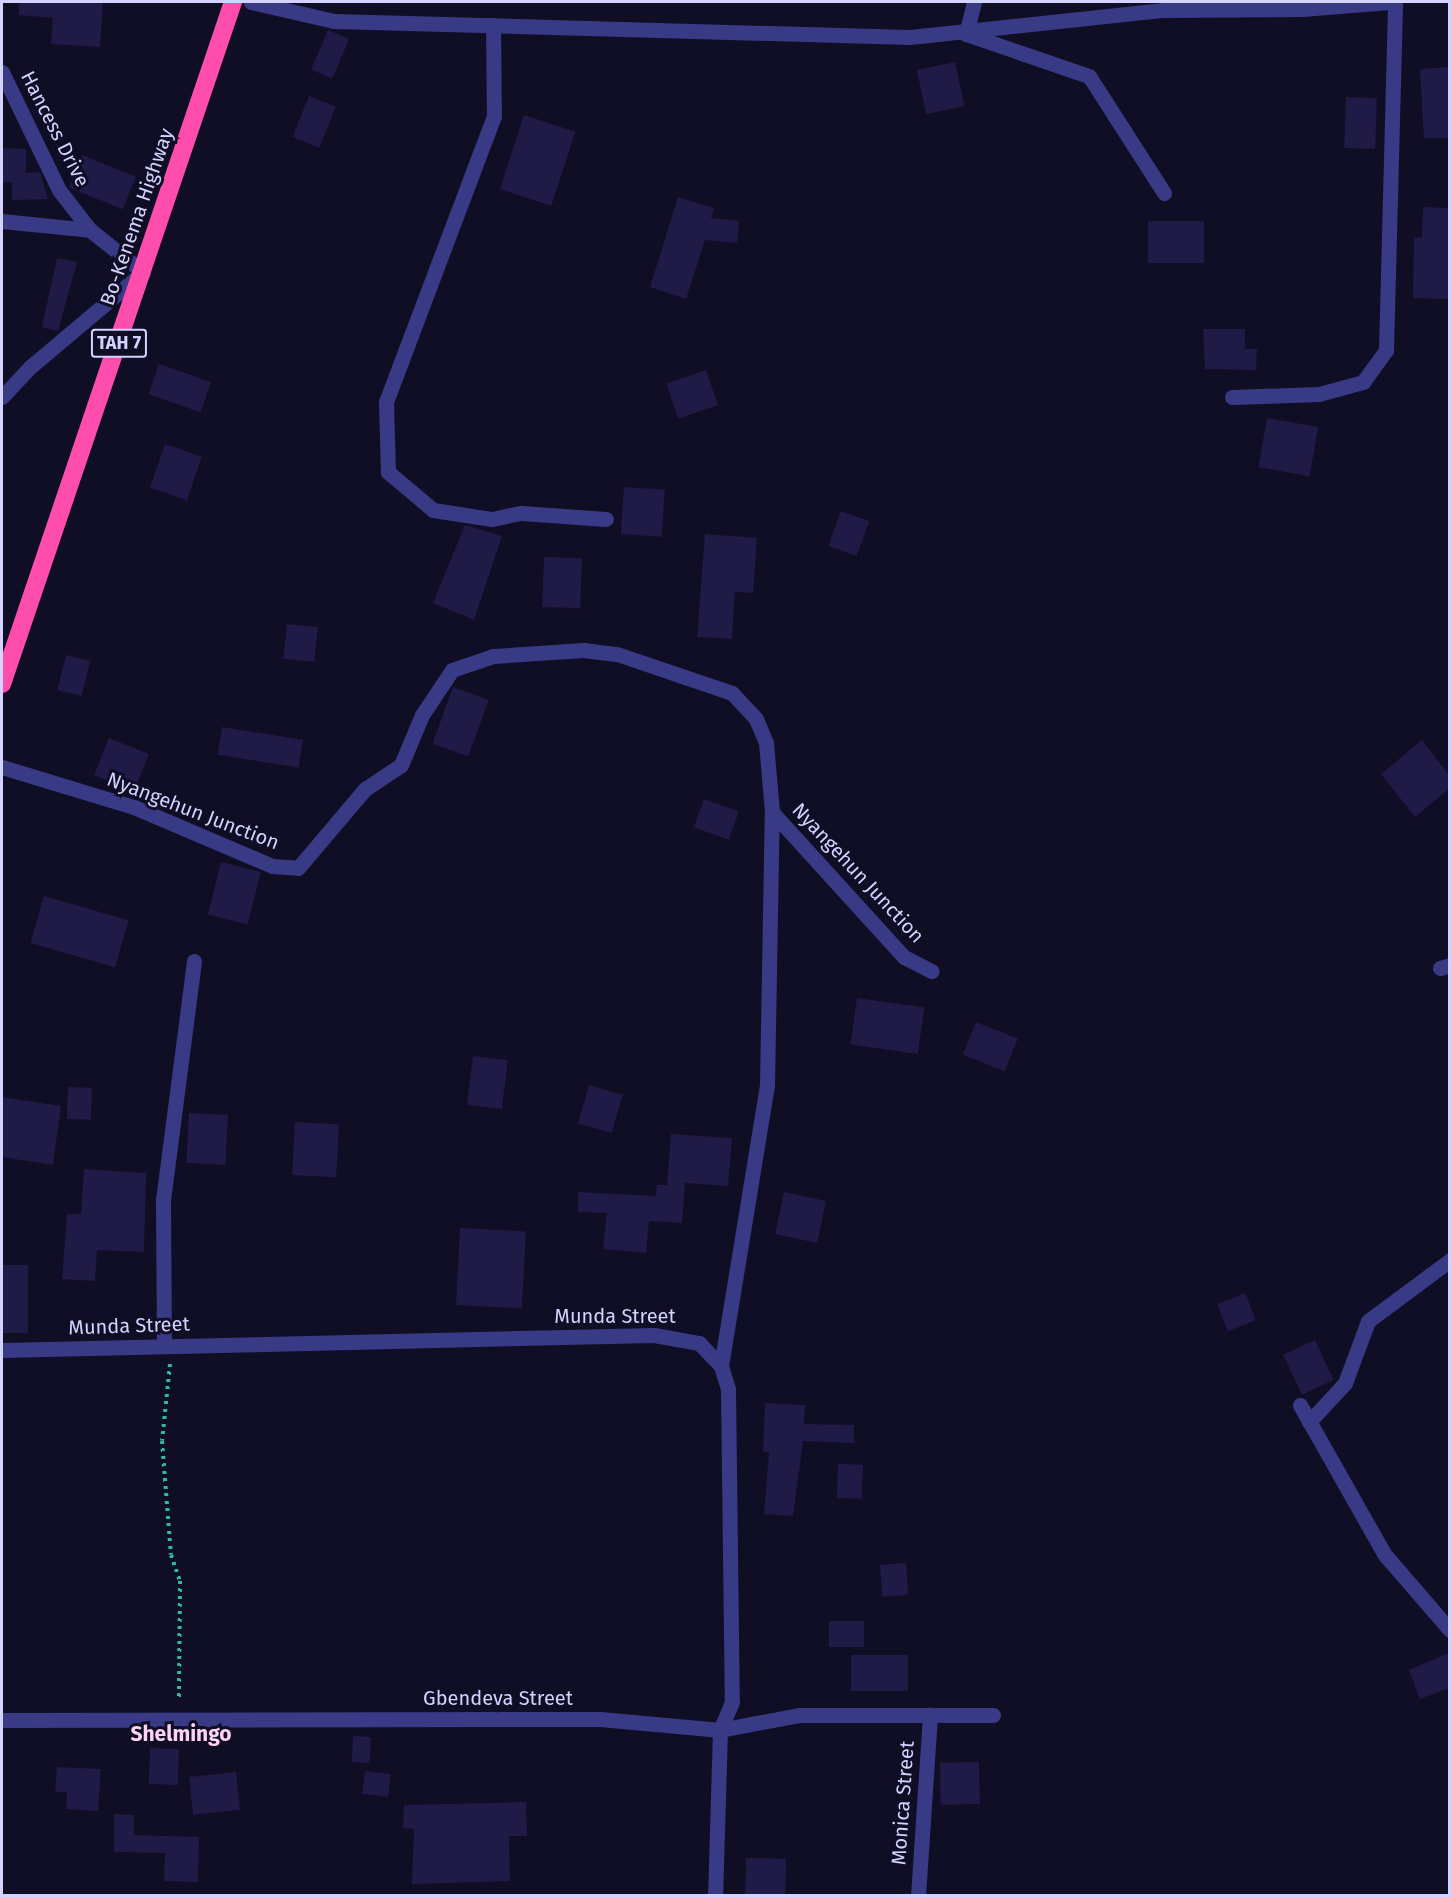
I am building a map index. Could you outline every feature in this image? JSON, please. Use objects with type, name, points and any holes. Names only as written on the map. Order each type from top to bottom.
[{"type":"highway","name":"Bo-Kenema Highway","points":[[2,684],[233,2]]},
{"type":"street","points":[[251,2],[334,21],[966,34],[1164,6],[1390,2]]},
{"type":"street","points":[[966,34],[974,2]]},
{"type":"street","points":[[1232,397],[1319,394],[1363,382],[1386,350],[1395,2]]},
{"type":"street","points":[[493,25],[494,116],[386,402],[388,472],[433,510],[492,519],[521,513],[606,519]]},
{"type":"street","points":[[966,34],[1089,76],[1164,193]]},
{"type":"street","name":"Hancess Drive","points":[[2,72],[58,190],[90,230],[143,273]]},
{"type":"street","points":[[2,221],[90,230]]},
{"type":"street","points":[[2,397],[30,367],[143,273]]},
{"type":"street","name":"Nyangehun Junction","points":[[2,767],[134,807],[272,866],[298,868],[365,789],[401,765],[422,715],[452,670],[493,656],[583,650],[617,654],[732,693],[756,719],[766,743],[772,812],[904,957],[932,971]]},
{"type":"street","points":[[721,1366],[767,1086],[772,812]]},
{"type":"street","points":[[169,1345],[163,1200],[194,962]]},
{"type":"street","points":[[1309,1422],[1345,1383],[1368,1321],[1449,1260]]},
{"type":"street","name":"Munda Street","points":[[2,1350],[654,1335],[699,1343],[721,1366],[728,1389],[733,1572],[732,1702],[720,1730],[715,1896]]},
{"type":"street","points":[[1300,1405],[1385,1555],[1449,1629]]},
{"type":"street","name":"Monica Street","points":[[918,1896],[930,1714]]},
{"type":"street","name":"Gbendeva Street","points":[[2,1720],[178,1717],[600,1719],[720,1730],[799,1715],[993,1715]]},
{"type":"path","points":[[169,1345],[162,1441],[171,1555],[180,1581],[178,1717]]},
{"type":"building","points":[[19,2],[103,2],[100,47],[51,44],[53,18],[19,15]]},
{"type":"building","points":[[328,30],[349,39],[332,79],[311,70]]},
{"type":"building","points":[[955,62],[964,106],[926,114],[917,70]]},
{"type":"building","points":[[1449,67],[1449,138],[1424,138],[1420,69]]},
{"type":"building","points":[[309,96],[336,107],[319,148],[293,137]]},
{"type":"building","points":[[1346,97],[1377,98],[1375,149],[1344,148]]},
{"type":"building","points":[[524,115],[575,132],[551,206],[500,189]]},
{"type":"building","points":[[2,148],[26,149],[26,173],[40,172],[48,199],[12,200],[12,182],[2,182]]},
{"type":"building","points":[[82,155],[136,177],[123,209],[69,187]]},
{"type":"building","points":[[678,197],[714,208],[711,218],[739,221],[737,243],[705,240],[686,299],[650,287]]},
{"type":"building","points":[[1423,207],[1449,208],[1449,299],[1413,298],[1414,237],[1422,238]]},
{"type":"building","points":[[1148,221],[1204,221],[1204,263],[1148,263]]},
{"type":"building","points":[[57,258],[77,262],[58,331],[42,327]]},
{"type":"building","points":[[1203,329],[1245,329],[1245,349],[1257,349],[1256,370],[1205,369]]},
{"type":"building","points":[[159,364],[211,382],[201,412],[149,394]]},
{"type":"building","points":[[706,370],[718,405],[678,419],[666,384]]},
{"type":"building","points":[[1267,418],[1318,427],[1310,476],[1258,467]]},
{"type":"building","points":[[165,444],[202,457],[187,500],[150,487]]},
{"type":"building","points":[[624,487],[665,490],[662,537],[621,534]]},
{"type":"building","points":[[841,511],[869,521],[857,556],[828,546]]},
{"type":"building","points":[[465,525],[502,536],[474,620],[433,603]]},
{"type":"building","points":[[705,534],[757,538],[753,593],[735,592],[732,639],[697,637]]},
{"type":"building","points":[[544,557],[582,558],[580,608],[542,607]]},
{"type":"building","points":[[287,624],[318,627],[314,662],[283,659]]},
{"type":"building","points":[[66,655],[90,661],[82,696],[57,690]]},
{"type":"building","points":[[453,687],[489,700],[468,756],[432,743]]},
{"type":"building","points":[[222,727],[303,740],[299,767],[218,755]]},
{"type":"building","points":[[109,738],[149,754],[134,791],[94,775]]},
{"type":"building","points":[[1422,740],[1449,775],[1449,789],[1415,817],[1381,774]]},
{"type":"building","points":[[704,799],[739,812],[729,840],[694,827]]},
{"type":"building","points":[[221,862],[261,872],[248,924],[208,914]]},
{"type":"building","points":[[44,896],[129,920],[115,967],[30,943]]},
{"type":"building","points":[[857,998],[924,1007],[918,1054],[850,1045]]},
{"type":"building","points":[[976,1022],[1018,1039],[1005,1071],[963,1054]]},
{"type":"building","points":[[473,1056],[508,1060],[502,1109],[467,1105]]},
{"type":"building","points":[[589,1085],[623,1095],[612,1133],[578,1123]]},
{"type":"building","points":[[68,1087],[92,1088],[91,1120],[67,1119]]},
{"type":"building","points":[[2,1097],[61,1106],[53,1165],[2,1157]]},
{"type":"building","points":[[189,1113],[228,1115],[225,1165],[186,1163]]},
{"type":"building","points":[[295,1122],[339,1124],[336,1177],[292,1175]]},
{"type":"building","points":[[671,1134],[732,1138],[728,1186],[685,1183],[682,1223],[649,1221],[646,1253],[603,1249],[607,1213],[578,1212],[578,1192],[656,1196],[657,1185],[667,1185]]},
{"type":"building","points":[[84,1169],[146,1173],[144,1252],[97,1250],[95,1281],[62,1279],[67,1214],[81,1214]]},
{"type":"building","points":[[784,1192],[826,1201],[817,1243],[775,1234]]},
{"type":"building","points":[[460,1228],[526,1231],[522,1308],[456,1305]]},
{"type":"building","points":[[2,1265],[28,1265],[28,1333],[2,1333]]},
{"type":"building","points":[[1245,1293],[1256,1320],[1228,1331],[1217,1304]]},
{"type":"building","points":[[1315,1340],[1334,1380],[1302,1395],[1283,1355]]},
{"type":"building","points":[[765,1403],[805,1405],[804,1424],[854,1425],[854,1443],[803,1441],[793,1516],[764,1514],[769,1452],[763,1452]]},
{"type":"building","points":[[838,1464],[863,1465],[862,1499],[837,1498]]},
{"type":"building","points":[[906,1563],[908,1595],[882,1597],[880,1565]]},
{"type":"building","points":[[829,1621],[864,1621],[864,1647],[829,1647]]},
{"type":"building","points":[[1449,1653],[1449,1688],[1420,1699],[1409,1670]]},
{"type":"building","points":[[851,1655],[908,1655],[908,1691],[851,1691]]},
{"type":"building","points":[[353,1736],[371,1737],[370,1763],[352,1762]]},
{"type":"building","points":[[150,1748],[179,1749],[178,1785],[149,1784]]},
{"type":"building","points":[[979,1762],[980,1804],[941,1805],[940,1763]]},
{"type":"building","points":[[57,1767],[101,1769],[98,1811],[66,1809],[67,1792],[55,1792]]},
{"type":"building","points":[[365,1771],[391,1774],[388,1797],[362,1794]]},
{"type":"building","points":[[236,1772],[240,1810],[193,1815],[189,1777]]},
{"type":"building","points":[[526,1802],[527,1836],[509,1836],[510,1881],[412,1884],[414,1829],[403,1828],[404,1805]]},
{"type":"building","points":[[114,1814],[134,1815],[134,1835],[199,1837],[198,1882],[164,1881],[165,1853],[114,1852]]},
{"type":"building","points":[[746,1858],[786,1859],[785,1896],[745,1896]]},
{"type":"district","name":"Shelmingo","points":[[181,1734]]}]
